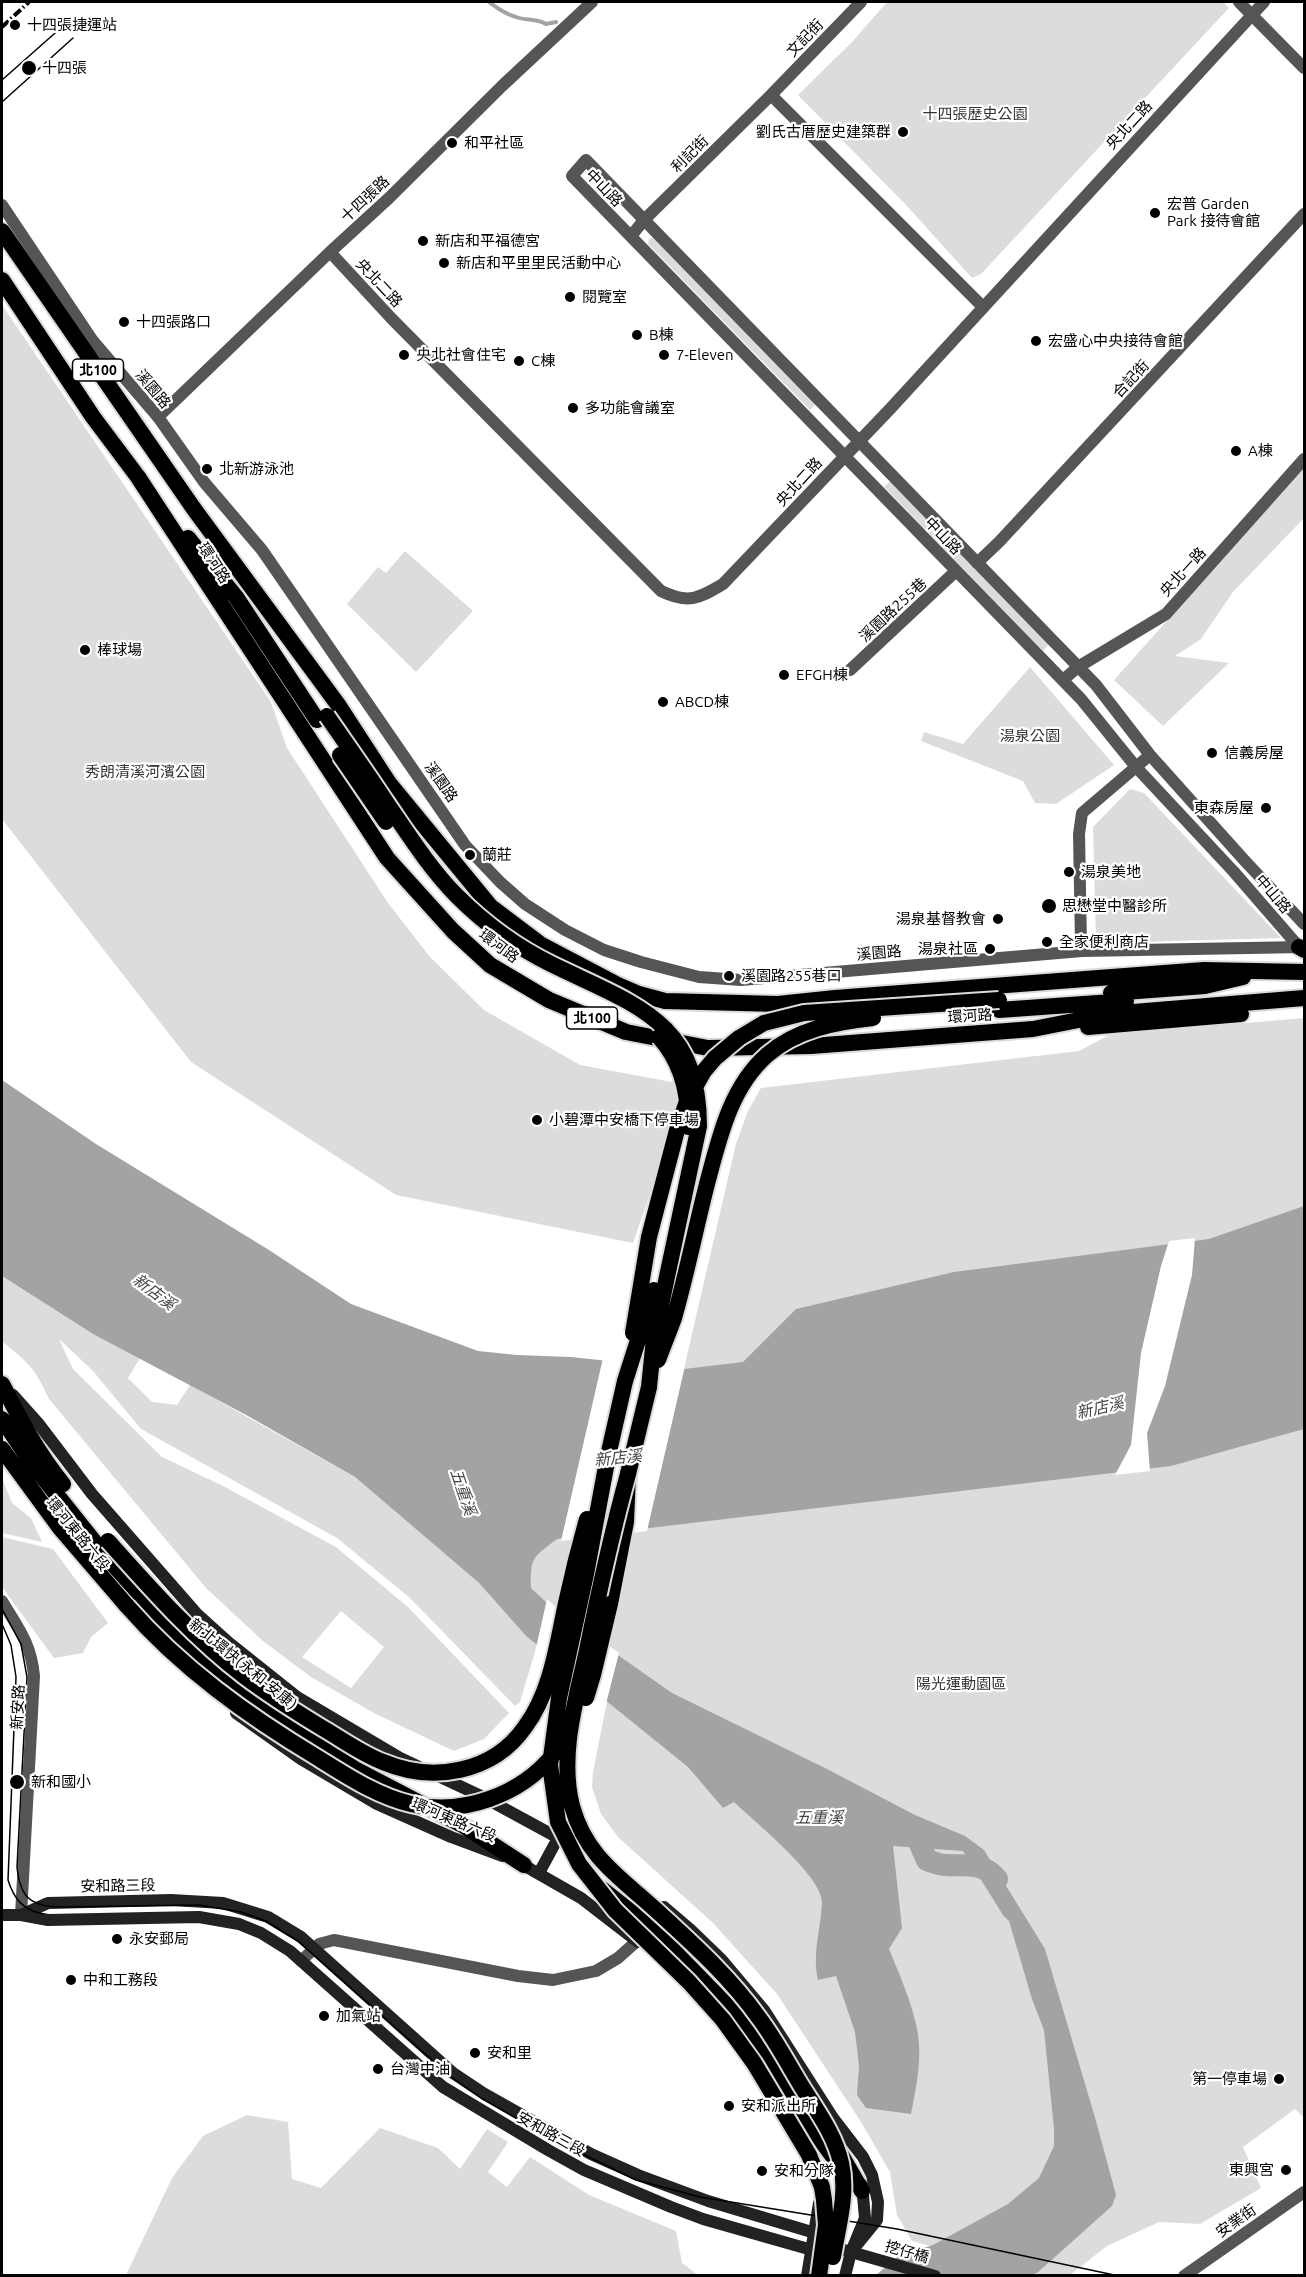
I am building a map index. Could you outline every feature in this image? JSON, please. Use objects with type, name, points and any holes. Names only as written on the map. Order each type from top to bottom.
[{"type":"highway","name":"環河路","points":[[2,231],[194,509],[339,706],[389,783],[491,907],[540,944],[618,985],[665,1001],[778,1004],[1204,970],[1305,972]]},
{"type":"highway","name":"環河路","points":[[2,280],[93,417],[138,477],[387,858],[453,931],[490,965],[549,1000],[626,1032],[708,1048],[811,1046],[1033,1029],[1109,1014],[1305,998]]},
{"type":"highway","points":[[138,477],[236,597],[414,844],[457,896],[500,933],[526,950],[626,999],[648,1014],[683,1049],[693,1074],[699,1099],[699,1126],[654,1338],[649,1387]]},
{"type":"highway","points":[[194,509],[401,842],[447,900],[508,951],[602,998],[650,1028],[665,1044],[676,1061],[685,1086],[688,1132],[655,1288],[626,1381],[608,1456],[586,1574],[559,1698],[550,1765],[558,1822],[579,1864],[615,1910],[689,1982],[723,2020],[754,2063],[809,2155],[822,2187],[824,2200],[826,2225],[819,2276]]},
{"type":"highway","points":[[831,2246],[843,2185],[837,2162],[752,2020],[636,1904],[593,1851],[579,1825],[570,1796],[567,1760],[574,1710],[602,1578],[649,1387],[674,1318],[727,1114],[752,1071],[768,1054],[784,1043],[811,1030],[832,1024],[999,1005],[1205,986],[1264,972]]},
{"type":"highway","points":[[626,1381],[647,1247],[677,1130],[687,1101],[704,1071],[715,1058],[739,1038],[764,1023],[804,1013],[1305,990]]},
{"type":"highway","points":[[1033,1029],[1104,1026],[1305,1008]]},
{"type":"highway","points":[[2,1383],[20,1419],[50,1468],[108,1542],[192,1631],[243,1675],[283,1703],[382,1762],[405,1770],[428,1774],[452,1773],[474,1767],[496,1756],[513,1742],[536,1711],[553,1663],[588,1512],[608,1456]]},
{"type":"highway","name":"新北環快(永和-安康)","points":[[2,1419],[33,1465],[108,1559],[186,1645],[247,1695],[307,1738],[355,1769],[464,1826],[524,1865]]},
{"type":"highway","points":[[2,1449],[60,1528],[127,1606],[172,1651],[245,1712],[358,1783],[390,1797],[413,1804],[435,1807],[477,1803],[509,1791],[530,1777],[549,1759],[577,1719],[593,1675],[610,1604],[626,1522],[628,1474]]},
{"type":"highway","points":[[609,1870],[655,1910],[734,1986],[760,2018],[831,2134],[841,2163],[844,2187],[830,2276]]},
{"type":"highway","points":[[596,1884],[673,1950],[744,2023],[849,2168],[862,2191]]},
{"type":"main road","name":"環河東路六段","points":[[2,1383],[38,1423],[92,1494],[150,1562],[197,1614],[228,1642],[297,1697],[363,1737],[400,1758],[483,1797],[590,1855],[648,1894],[692,1930],[722,1960],[780,2032],[834,2118],[863,2157],[872,2175],[878,2202],[877,2220],[851,2252]]},
{"type":"main road","name":"環河東路六段","points":[[2,1458],[61,1540],[124,1613],[161,1650],[214,1697],[301,1759],[376,1804],[451,1837],[524,1865],[581,1898],[637,1941],[696,1993],[748,2059],[818,2181],[819,2210],[807,2276]]},
{"type":"main road","points":[[539,1873],[558,1838]]},
{"type":"main road","name":"安和路三段","points":[[21,1915],[48,1903],[199,1900],[243,1908],[268,1917],[301,1937],[453,2073],[582,2150],[638,2175],[815,2233],[831,2246],[870,2257]]},
{"type":"main road","name":"安和路三段","points":[[2,1915],[21,1915],[48,1920],[180,1917],[220,1920],[261,1933],[290,1951],[443,2087],[476,2109],[548,2150],[621,2187],[692,2215],[812,2250],[831,2246]]},
{"type":"main road","name":"環河東路六段","points":[[834,2118],[862,2180],[865,2218],[851,2252]]},
{"type":"main road","points":[[747,2232],[752,2214]]},
{"type":"main road","points":[[845,2276],[851,2252]]},
{"type":"main road","name":"挖仔橋","points":[[870,2257],[935,2276]]},
{"type":"street","name":"十四張路","points":[[158,417],[592,2]]},
{"type":"street","name":"文記街","points":[[771,94],[861,2]]},
{"type":"street","points":[[1239,2],[1305,68]]},
{"type":"street","name":"央北二路","points":[[330,252],[392,319],[652,583],[661,591],[676,598],[692,599],[723,584],[859,441],[1264,2]]},
{"type":"street","name":"利記街","points":[[631,236],[644,220],[771,94]]},
{"type":"street","points":[[771,94],[983,307]]},
{"type":"street","name":"中山路","points":[[1303,948],[1136,767],[1081,699],[572,176],[586,160],[1096,685],[1150,755],[1305,924]]},
{"type":"street","name":"溪園路","points":[[2,205],[93,341],[158,417],[204,482],[262,550],[465,845],[500,882],[525,904],[565,930],[604,950],[641,962],[699,977],[741,980],[1083,951],[1303,948]]},
{"type":"street","name":"合記街","points":[[977,563],[1007,534],[1305,214]]},
{"type":"street","name":"央北一路","points":[[1063,680],[1078,667],[1166,614],[1305,459]]},
{"type":"street","name":"溪園路255巷","points":[[850,670],[956,571]]},
{"type":"street","points":[[1083,951],[1079,834],[1082,813],[1150,755]]},
{"type":"street","name":"新安路","points":[[2,1601],[4,1613],[25,1637],[32,1656],[34,1676],[21,1915]]},
{"type":"street","points":[[301,1961],[313,1948],[324,1941],[334,1940],[518,1976],[553,1980],[596,1971],[618,1958],[637,1941]]},
{"type":"street","name":"安業街","points":[[1184,2276],[1305,2192]]},
{"type":"green space","name":"十四張歷史公園","points":[[887,2],[1223,2],[1229,8],[981,274],[972,278],[907,206],[798,95],[853,41]]},
{"type":"green space","points":[[654,237],[816,404],[810,410],[648,244],[649,239]]},
{"type":"green space","name":"秀朗清溪河濱公園","points":[[2,305],[271,702],[287,748],[388,903],[430,957],[484,1010],[580,1065],[688,1085],[633,1243],[396,1195],[191,1062],[2,819]]},
{"type":"green space","points":[[1304,467],[1304,518],[1233,592],[1201,639],[1175,656],[1229,663],[1163,726],[1114,680]]},
{"type":"green space","points":[[890,481],[1049,644],[1043,651],[884,487]]},
{"type":"green space","points":[[405,551],[473,611],[416,672],[347,604],[378,567],[386,573]]},
{"type":"green space","name":"湯泉公園","points":[[1030,667],[1114,765],[1056,804],[1035,803],[1023,781],[921,741],[924,732],[963,744]]},
{"type":"green space","points":[[1130,789],[1144,793],[1281,938],[1096,943],[1093,827]]},
{"type":"green space","name":"陽光運動園區","points":[[1304,1018],[1304,2118],[1295,2109],[1243,2147],[1261,2188],[1200,2224],[1159,2222],[1107,2246],[1070,2275],[1044,2275],[912,2241],[897,2215],[890,2172],[861,2122],[777,1994],[713,1923],[618,1837],[601,1814],[592,1787],[607,1701],[558,1613],[531,1588],[530,1564],[535,1556],[556,1539],[647,1528],[736,1144],[748,1111],[761,1088],[1079,1051],[1109,1035]]},
{"type":"green space","points":[[2,1276],[93,1334],[140,1358],[128,1378],[152,1402],[177,1405],[190,1385],[355,1477],[479,1583],[526,1636],[537,1645],[520,1702],[515,1706],[410,1598],[337,1538],[141,1429],[93,1371],[59,1339],[73,1369],[162,1457],[223,1486],[336,1547],[408,1607],[509,1713],[484,1739],[454,1751],[374,1713],[311,1677],[263,1641],[206,1588],[49,1399],[31,1367],[2,1340]],"holes":[[[341,1611],[384,1647],[351,1688],[302,1657]]]},
{"type":"green space","points":[[2,1478],[12,1503],[31,1518],[42,1542],[2,1533]]},
{"type":"green space","points":[[2,1537],[53,1549],[108,1623],[91,1637],[83,1653],[54,1658],[2,1587]]},
{"type":"green space","points":[[247,2115],[288,2122],[292,2179],[321,2188],[380,2128],[438,2148],[460,2169],[487,2129],[508,2142],[488,2172],[507,2187],[530,2157],[589,2195],[676,2231],[682,2263],[698,2275],[126,2275],[172,2178],[203,2136]]},
{"type":"water","name":"新店溪","points":[[2,1080],[96,1144],[269,1250],[351,1304],[478,1351],[517,1355],[571,1357],[684,1369],[743,1362],[796,1309],[954,1272],[1209,1239],[1304,1206],[1304,1429],[1171,1466],[557,1539],[538,1554],[532,1563],[531,1588],[558,1613],[672,1693],[915,1815],[965,1836],[984,1850],[1045,1949],[1116,2195],[1112,2206],[1032,2275],[876,2275],[900,2255],[933,2245],[1008,2204],[1039,2178],[1054,2146],[1044,2030],[1032,1999],[1009,1921],[963,1851],[893,1846],[902,1928],[889,1949],[916,2023],[919,2044],[918,2074],[911,2114],[866,2108],[857,2095],[859,2066],[855,2032],[836,1976],[818,1980],[816,1951],[822,1902],[819,1891],[786,1849],[734,1802],[723,1808],[688,1767],[526,1636],[479,1583],[355,1477],[248,1416],[93,1334],[2,1276]]},
{"type":"pier","points":[[1195,1238],[1192,1275],[1165,1386],[1147,1433],[1150,1471],[1115,1475],[1131,1445],[1141,1353],[1169,1241]]},
{"type":"pier","points":[[603,1358],[685,1366],[647,1531],[561,1541]]},
{"type":"pier","points":[[547,1599],[560,1611],[619,1653],[606,1704],[536,1648]]},
{"type":"waterway","points":[[489,2],[505,13],[520,18],[546,24],[556,22]]},
{"type":"waterway","name":"五重溪","points":[[903,1827],[914,1831],[927,1860],[944,1865],[980,1867],[997,1879]]},
{"type":"tram line","points":[[2,80],[63,26]]},
{"type":"tram line","points":[[2,102],[73,38]]},
{"type":"tram line","points":[[2,1609],[21,1644],[27,1677],[17,1867],[24,1892],[33,1902],[59,1907],[199,1905],[241,1912],[266,1921],[298,1941],[450,2076],[481,2098],[554,2140],[636,2180],[700,2197],[897,2229],[1119,2276]]},
{"type":"tram line","points":[[2,1624],[11,1645],[16,1677],[8,1880],[20,1903],[30,1910],[43,1914]]},
{"type":"tram line","points":[[1299,2276],[1304,2275]]},
{"type":"railway","points":[[2,27],[29,2]]},
{"type":"place","name":"十四張捷運站","points":[[15,25]]},
{"type":"place","name":"十四張","points":[[29,68]]},
{"type":"place","name":"劉氏古厝歷史建築群","points":[[903,132]]},
{"type":"place","name":"和平社區","points":[[452,143]]},
{"type":"place","name":"宏普 Garden Park 接待會館","points":[[1155,213]]},
{"type":"place","name":"新店和平福德宮","points":[[423,241]]},
{"type":"place","name":"新店和平里里民活動中心","points":[[444,263]]},
{"type":"place","name":"閱覽室","points":[[570,297]]},
{"type":"place","name":"十四張路口","points":[[124,322]]},
{"type":"place","name":"B棟","points":[[637,335]]},
{"type":"place","name":"宏盛心中央接待會館","points":[[1036,341]]},
{"type":"place","name":"央北社會住宅","points":[[404,355]]},
{"type":"place","name":"7-Eleven","points":[[664,355]]},
{"type":"place","name":"C棟","points":[[519,361]]},
{"type":"place","name":"多功能會議室","points":[[573,408]]},
{"type":"place","name":"A棟","points":[[1236,451]]},
{"type":"place","name":"北新游泳池","points":[[207,469]]},
{"type":"place","name":"棒球場","points":[[85,650]]},
{"type":"place","name":"EFGH棟","points":[[784,675]]},
{"type":"place","name":"ABCD棟","points":[[663,702]]},
{"type":"place","name":"信義房屋","points":[[1212,753]]},
{"type":"place","name":"東森房屋","points":[[1266,808]]},
{"type":"place","name":"蘭莊","points":[[470,855]]},
{"type":"place","name":"湯泉美地","points":[[1069,872]]},
{"type":"place","name":"思懋堂中醫診所","points":[[1049,906]]},
{"type":"place","name":"湯泉基督教會","points":[[998,919]]},
{"type":"place","name":"全家便利商店","points":[[1047,942]]},
{"type":"place","name":"湯泉社區","points":[[990,949]]},
{"type":"place","name":"溪園路255巷口","points":[[729,976]]},
{"type":"place","name":"小碧潭中安橋下停車場","points":[[537,1120]]},
{"type":"place","name":"新和國小","points":[[17,1782]]},
{"type":"place","name":"永安郵局","points":[[117,1939]]},
{"type":"place","name":"中和工務段","points":[[71,1980]]},
{"type":"place","name":"加氣站","points":[[324,2016]]},
{"type":"place","name":"安和里","points":[[475,2053]]},
{"type":"place","name":"台灣中油","points":[[378,2069]]},
{"type":"place","name":"第一停車場","points":[[1279,2079]]},
{"type":"place","name":"安和派出所","points":[[729,2106]]},
{"type":"place","name":"東興宮","points":[[1286,2170]]},
{"type":"place","name":"安和分隊","points":[[762,2171]]}]
